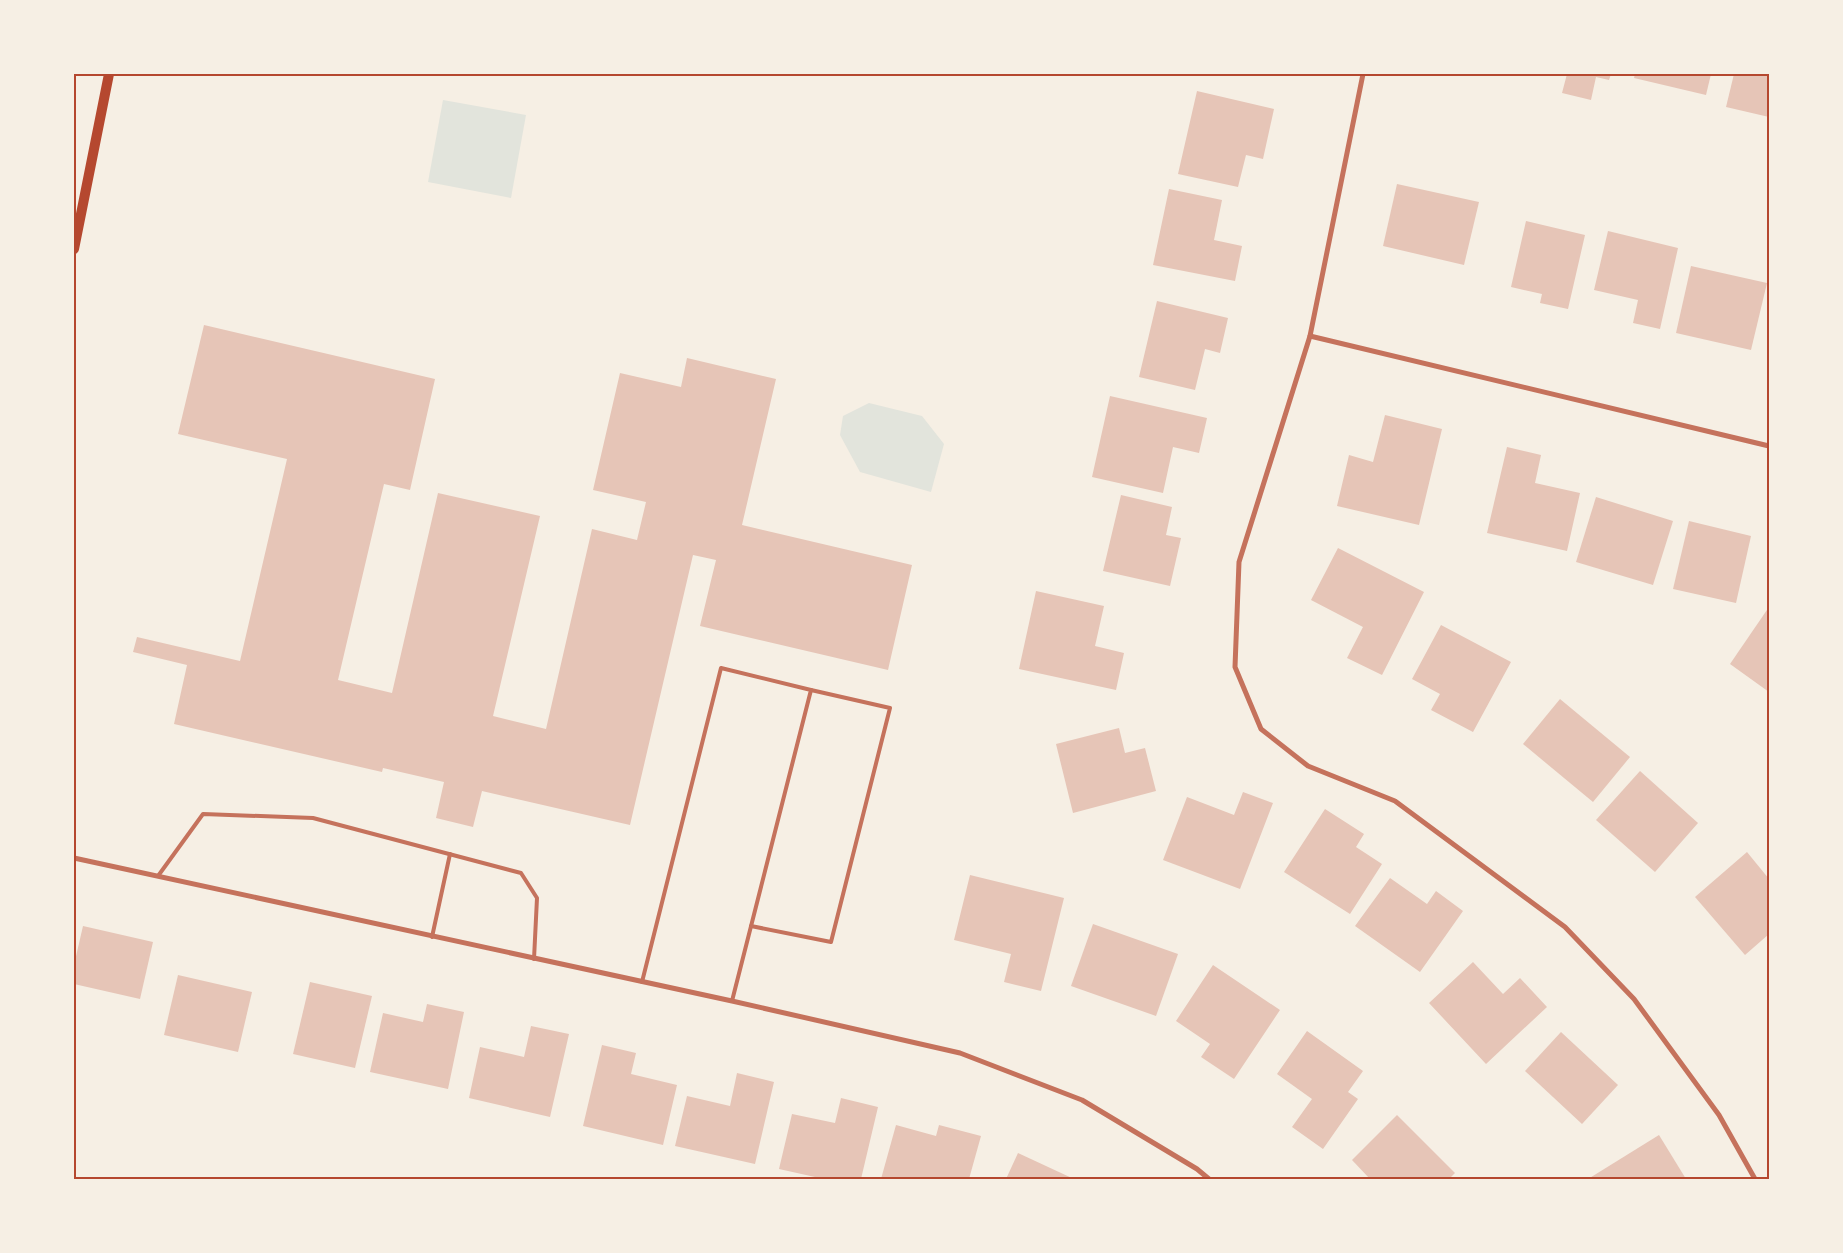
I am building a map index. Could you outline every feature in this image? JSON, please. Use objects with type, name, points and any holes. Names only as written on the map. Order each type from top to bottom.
[{"type":"main road","points":[[74,249],[108,74]]},
{"type":"street","points":[[1363,74],[1310,336],[1239,562],[1234,667],[1261,729],[1308,766],[1396,801],[1564,927],[1634,999],[1718,1115],[1755,1179]]},
{"type":"street","points":[[1310,336],[1769,446]]},
{"type":"street","points":[[74,858],[641,983],[732,1001],[968,1056],[1082,1100],[1197,1169],[1209,1179]]},
{"type":"lane","points":[[641,983],[721,668],[890,708],[831,942],[751,926]]},
{"type":"lane","points":[[732,1001],[811,690]]},
{"type":"lane","points":[[158,876],[204,814],[313,818],[521,873],[537,898],[534,959]]},
{"type":"lane","points":[[432,937],[450,854]]},
{"type":"shaded area","points":[[443,100],[526,115],[511,198],[428,182]]},
{"type":"shaded area","points":[[869,403],[922,416],[944,444],[931,492],[860,472],[840,435],[843,416]]},
{"type":"building","points":[[1567,74],[1611,74],[1609,80],[1596,77],[1591,100],[1562,93]]},
{"type":"building","points":[[1635,74],[1711,74],[1706,95],[1634,78]]},
{"type":"building","points":[[1734,74],[1769,74],[1769,117],[1726,107]]},
{"type":"building","points":[[1197,91],[1274,109],[1263,159],[1246,155],[1238,187],[1178,174]]},
{"type":"building","points":[[1397,184],[1479,202],[1464,265],[1383,246]]},
{"type":"building","points":[[1169,189],[1222,200],[1214,240],[1242,246],[1235,281],[1153,265]]},
{"type":"building","points":[[1526,221],[1585,235],[1568,309],[1540,303],[1542,294],[1511,287]]},
{"type":"building","points":[[1608,231],[1678,248],[1660,329],[1633,323],[1638,300],[1594,290]]},
{"type":"building","points":[[1691,266],[1767,283],[1751,350],[1676,333]]},
{"type":"building","points":[[1157,301],[1228,318],[1220,353],[1205,349],[1195,390],[1139,377]]},
{"type":"building","points":[[204,325],[435,379],[410,490],[384,484],[338,680],[392,693],[438,493],[540,516],[493,716],[546,729],[592,529],[637,540],[646,502],[593,490],[620,373],[681,387],[687,358],[776,379],[742,525],[912,565],[888,670],[700,626],[716,560],[693,555],[630,825],[482,791],[473,827],[436,818],[444,782],[383,768],[382,772],[174,724],[187,665],[133,652],[137,637],[240,661],[287,459],[178,434]]},
{"type":"building","points":[[1110,396],[1207,418],[1199,453],[1173,447],[1163,493],[1092,477]]},
{"type":"building","points":[[1385,415],[1442,429],[1419,525],[1337,506],[1349,455],[1373,462]]},
{"type":"building","points":[[1507,447],[1541,455],[1535,483],[1580,493],[1567,551],[1487,533]]},
{"type":"building","points":[[1121,495],[1172,507],[1166,535],[1181,538],[1170,586],[1103,571]]},
{"type":"building","points":[[1596,497],[1673,521],[1653,585],[1576,562]]},
{"type":"building","points":[[1689,521],[1751,536],[1736,603],[1673,589]]},
{"type":"building","points":[[1338,548],[1424,592],[1382,675],[1347,658],[1363,627],[1311,600]]},
{"type":"building","points":[[1036,591],[1104,606],[1095,646],[1124,653],[1116,690],[1019,669]]},
{"type":"building","points":[[1769,607],[1769,692],[1730,664]]},
{"type":"building","points":[[1441,625],[1511,662],[1473,732],[1431,710],[1440,694],[1412,679]]},
{"type":"building","points":[[1560,699],[1630,757],[1593,802],[1523,744]]},
{"type":"building","points":[[1119,728],[1125,753],[1145,748],[1156,791],[1073,813],[1056,744]]},
{"type":"building","points":[[1640,771],[1698,823],[1655,872],[1596,820]]},
{"type":"building","points":[[1243,792],[1273,803],[1240,889],[1163,860],[1187,797],[1234,815]]},
{"type":"building","points":[[1325,809],[1364,834],[1356,847],[1382,864],[1350,914],[1284,872]]},
{"type":"building","points":[[1747,852],[1769,879],[1769,934],[1745,955],[1695,897]]},
{"type":"building","points":[[970,875],[1064,898],[1041,991],[1004,982],[1011,954],[954,940]]},
{"type":"building","points":[[1390,878],[1427,904],[1436,891],[1463,911],[1420,972],[1355,926]]},
{"type":"building","points":[[1093,924],[1178,954],[1156,1016],[1071,986]]},
{"type":"building","points":[[83,926],[153,942],[140,999],[74,984],[74,965]]},
{"type":"building","points":[[1473,962],[1503,994],[1520,978],[1547,1007],[1486,1064],[1429,1003]]},
{"type":"building","points":[[1213,965],[1280,1010],[1234,1079],[1201,1057],[1210,1044],[1176,1021]]},
{"type":"building","points":[[178,975],[252,992],[238,1052],[164,1035]]},
{"type":"building","points":[[310,982],[372,996],[355,1068],[293,1054]]},
{"type":"building","points":[[427,1004],[464,1012],[448,1089],[370,1072],[383,1013],[423,1022]]},
{"type":"building","points":[[531,1026],[569,1034],[550,1117],[469,1098],[480,1047],[524,1057]]},
{"type":"building","points":[[1307,1031],[1363,1071],[1348,1092],[1358,1099],[1323,1149],[1292,1127],[1312,1099],[1277,1074]]},
{"type":"building","points":[[1561,1032],[1618,1085],[1582,1124],[1525,1071]]},
{"type":"building","points":[[602,1045],[636,1053],[631,1074],[677,1085],[663,1145],[583,1126]]},
{"type":"building","points":[[737,1073],[774,1082],[755,1164],[675,1146],[687,1096],[730,1106]]},
{"type":"building","points":[[841,1098],[878,1107],[861,1179],[824,1179],[779,1169],[792,1114],[835,1123]]},
{"type":"building","points":[[1397,1115],[1455,1173],[1449,1179],[1370,1179],[1352,1160]]},
{"type":"building","points":[[896,1125],[936,1136],[939,1125],[981,1136],[969,1179],[881,1179]]},
{"type":"building","points":[[1659,1135],[1686,1179],[1588,1179]]},
{"type":"building","points":[[1018,1153],[1074,1179],[1006,1179]]}]
